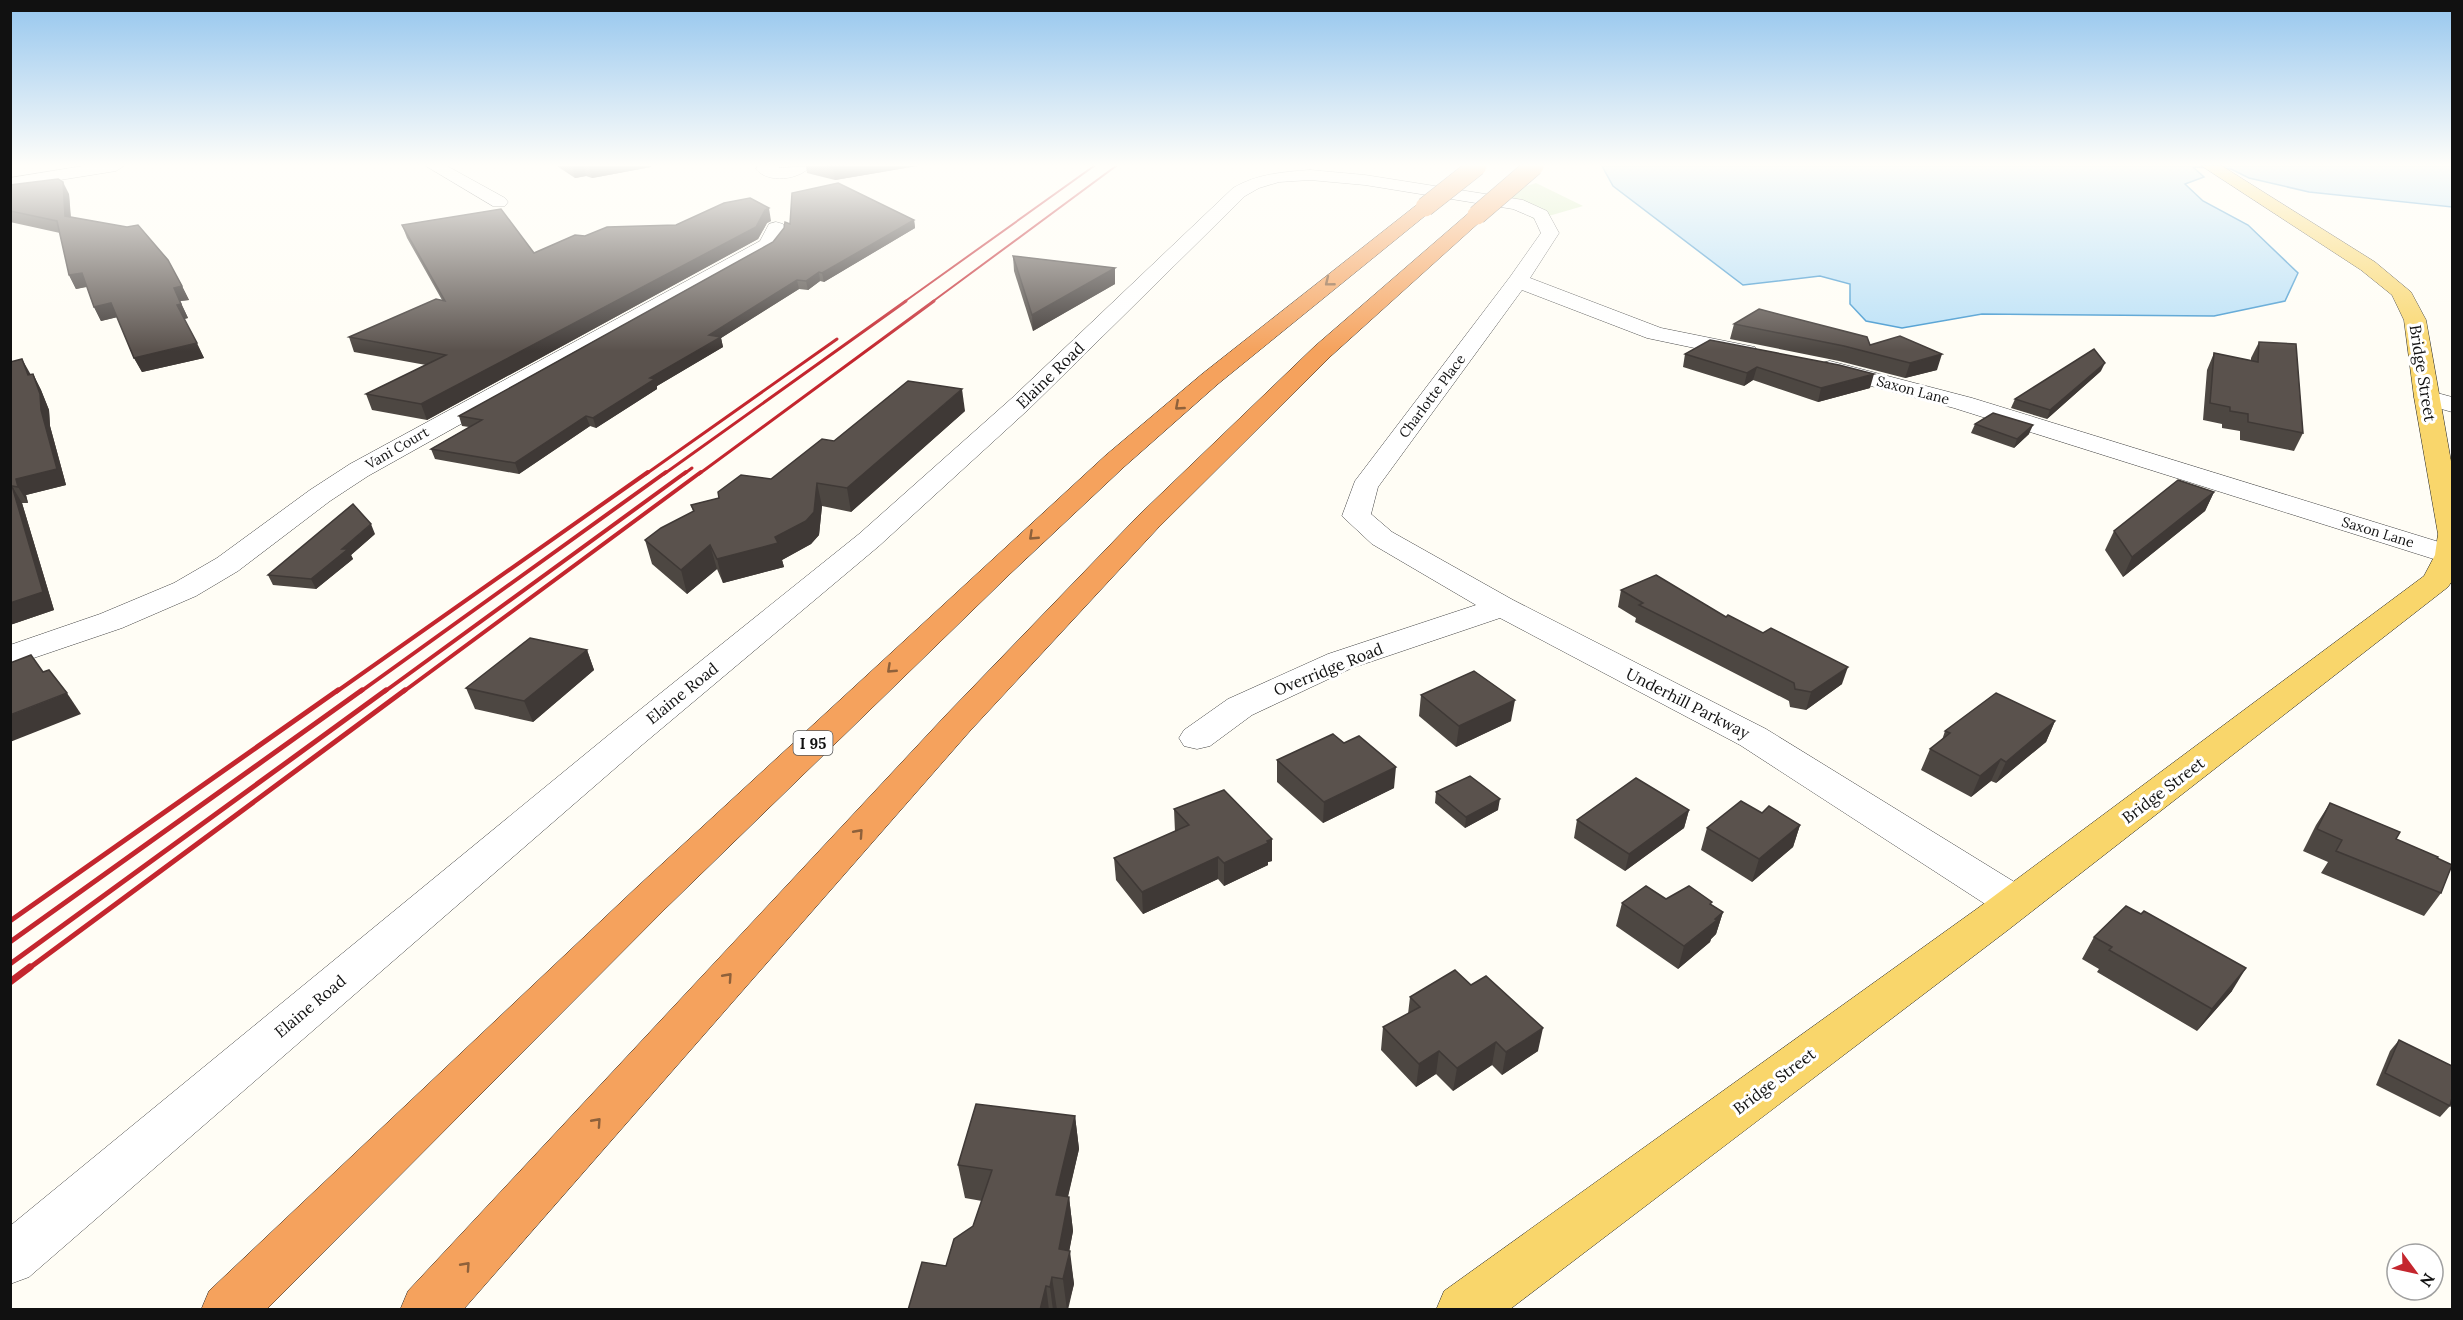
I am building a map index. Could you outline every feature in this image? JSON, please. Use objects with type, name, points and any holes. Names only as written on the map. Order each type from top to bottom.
[{"type":"highway","name":"I 95","points":[[228,1310],[676,874],[999,568],[1202,385],[1399,228]]},
{"type":"highway","points":[[427,1310],[966,715],[1132,538],[1285,386],[1358,318],[1462,228]]},
{"type":"main road","name":"Bridge Street","points":[[1463,1310],[2014,902],[2437,581],[2450,555],[2452,534],[2439,401],[2415,320],[2401,292],[2368,266],[2307,228]]},
{"type":"street","name":"Vani Court","points":[[10,656],[130,614],[206,579],[251,550],[328,487],[421,433],[767,245],[776,235],[776,228]]},
{"type":"street","name":"Elaine Road","points":[[10,1259],[629,737],[869,540],[1021,403],[1202,228]]},
{"type":"street","name":"Elaine Road","points":[[1518,281],[1550,232],[1548,228]]},
{"type":"street","points":[[1518,281],[1655,333],[1771,357]]},
{"type":"street","name":"Charlotte Place","points":[[1356,516],[1365,487],[1518,281]]},
{"type":"street","name":"Saxon Lane","points":[[1805,363],[1963,403],[2450,555]]},
{"type":"street","name":"Underhill Parkway","points":[[1356,516],[1382,538],[1502,607],[1753,737],[2014,902]]},
{"type":"street","name":"Overridge Road","points":[[1197,738],[1240,707],[1340,661],[1502,607]]},
{"type":"water","points":[[1668,228],[2251,228],[2298,273],[2285,301],[2214,316],[1982,314],[1902,328],[1866,321],[1850,304],[1850,284],[1820,276],[1743,285]]},
{"type":"building","points":[[58,228],[140,228],[168,260],[182,286],[174,288],[181,304],[177,305],[197,343],[134,358],[111,303],[94,307],[82,273],[69,275]]},
{"type":"building","points":[[403,228],[515,228],[534,253],[575,235],[585,236],[606,228],[755,228],[421,404],[366,394],[446,355],[349,337],[436,299],[445,301]]},
{"type":"building","points":[[784,228],[901,228],[822,273],[819,272],[806,281],[797,280],[709,335],[721,337],[650,378],[655,379],[593,418],[586,416],[515,463],[431,449],[482,420],[459,416],[773,242]]},
{"type":"building","points":[[1013,256],[1115,268],[1032,315]]},
{"type":"building","points":[[1759,309],[1867,337],[1870,345],[1900,336],[1942,354],[1910,363],[1844,346],[1734,324]]},
{"type":"building","points":[[1710,340],[1874,374],[1821,388],[1757,367],[1747,373],[1685,354]]},
{"type":"building","points":[[2259,342],[2296,344],[2303,433],[2248,422],[2248,414],[2230,411],[2230,407],[2210,403],[2214,353],[2258,362]]},
{"type":"building","points":[[2094,349],[2105,363],[2050,410],[2015,399]]},
{"type":"building","points":[[22,359],[28,375],[33,374],[40,394],[41,410],[57,469],[16,479],[18,487],[12,486],[43,592],[10,603],[10,362]]},
{"type":"building","points":[[908,381],[962,389],[847,488],[817,483],[814,512],[806,521],[775,537],[778,543],[717,559],[710,545],[681,570],[645,540],[661,528],[694,511],[691,505],[719,498],[718,492],[741,475],[771,479],[822,439],[834,441]]},
{"type":"building","points":[[1993,413],[2033,425],[2017,439],[1975,424]]},
{"type":"building","points":[[2178,480],[2214,492],[2132,557],[2114,531]]},
{"type":"building","points":[[353,504],[371,524],[342,549],[348,549],[311,579],[268,575]]},
{"type":"building","points":[[1656,575],[1726,617],[1728,615],[1763,633],[1771,628],[1848,667],[1811,692],[1795,689],[1794,683],[1639,605],[1643,603],[1621,590]]},
{"type":"building","points":[[530,638],[587,650],[524,701],[466,688]]},
{"type":"building","points":[[31,655],[43,672],[49,670],[67,693],[10,715],[10,663]]},
{"type":"building","points":[[1474,671],[1515,700],[1459,726],[1421,695]]},
{"type":"building","points":[[1996,693],[2055,721],[2006,762],[2001,759],[1980,776],[1930,749],[1950,733],[1945,731]]},
{"type":"building","points":[[1333,734],[1344,743],[1359,736],[1396,767],[1324,802],[1277,760]]},
{"type":"building","points":[[1470,776],[1500,799],[1466,817],[1436,792]]},
{"type":"building","points":[[1636,778],[1689,810],[1629,854],[1577,820]]},
{"type":"building","points":[[1224,790],[1272,839],[1224,863],[1218,857],[1142,892],[1114,858],[1189,825],[1174,809]]},
{"type":"building","points":[[1741,801],[1762,813],[1769,806],[1800,825],[1759,859],[1707,828]]},
{"type":"building","points":[[2330,803],[2400,832],[2396,839],[2452,865],[2441,893],[2336,851],[2342,840],[2317,829]]},
{"type":"building","points":[[1646,886],[1666,899],[1689,886],[1723,912],[1715,919],[1717,920],[1684,946],[1622,903]]},
{"type":"building","points":[[2126,906],[2141,914],[2144,911],[2246,968],[2212,1009],[2109,950],[2112,947],[2094,937]]},
{"type":"building","points":[[1455,970],[1471,985],[1486,976],[1543,1028],[1506,1052],[1496,1042],[1457,1068],[1439,1051],[1419,1064],[1383,1027],[1420,1007],[1410,997]]},
{"type":"building","points":[[2399,1040],[2452,1066],[2450,1106],[2385,1073]]},
{"type":"building","points":[[976,1104],[1075,1116],[1056,1195],[1069,1197],[1059,1249],[1070,1251],[1063,1279],[1052,1277],[1050,1287],[1046,1286],[1040,1310],[908,1310],[922,1262],[946,1266],[954,1239],[973,1226],[992,1170],[958,1165]]},
{"type":"railway","points":[[904,302],[1008,228]]},
{"type":"railway","points":[[932,302],[1033,228]]},
{"type":"railway","points":[[664,474],[906,301]]},
{"type":"railway","points":[[699,474],[934,301]]},
{"type":"railway","points":[[646,474],[837,339]]},
{"type":"railway","points":[[684,474],[692,468]]},
{"type":"railway","points":[[336,692],[648,472]]},
{"type":"railway","points":[[360,692],[666,472]]},
{"type":"railway","points":[[384,692],[686,472]]},
{"type":"railway","points":[[403,692],[701,472]]},
{"type":"railway","points":[[10,921],[338,690]]},
{"type":"railway","points":[[10,942],[362,690]]},
{"type":"railway","points":[[10,964],[386,690]]},
{"type":"railway","points":[[28,969],[405,690]]},
{"type":"railway","points":[[10,982],[30,967]]}]
